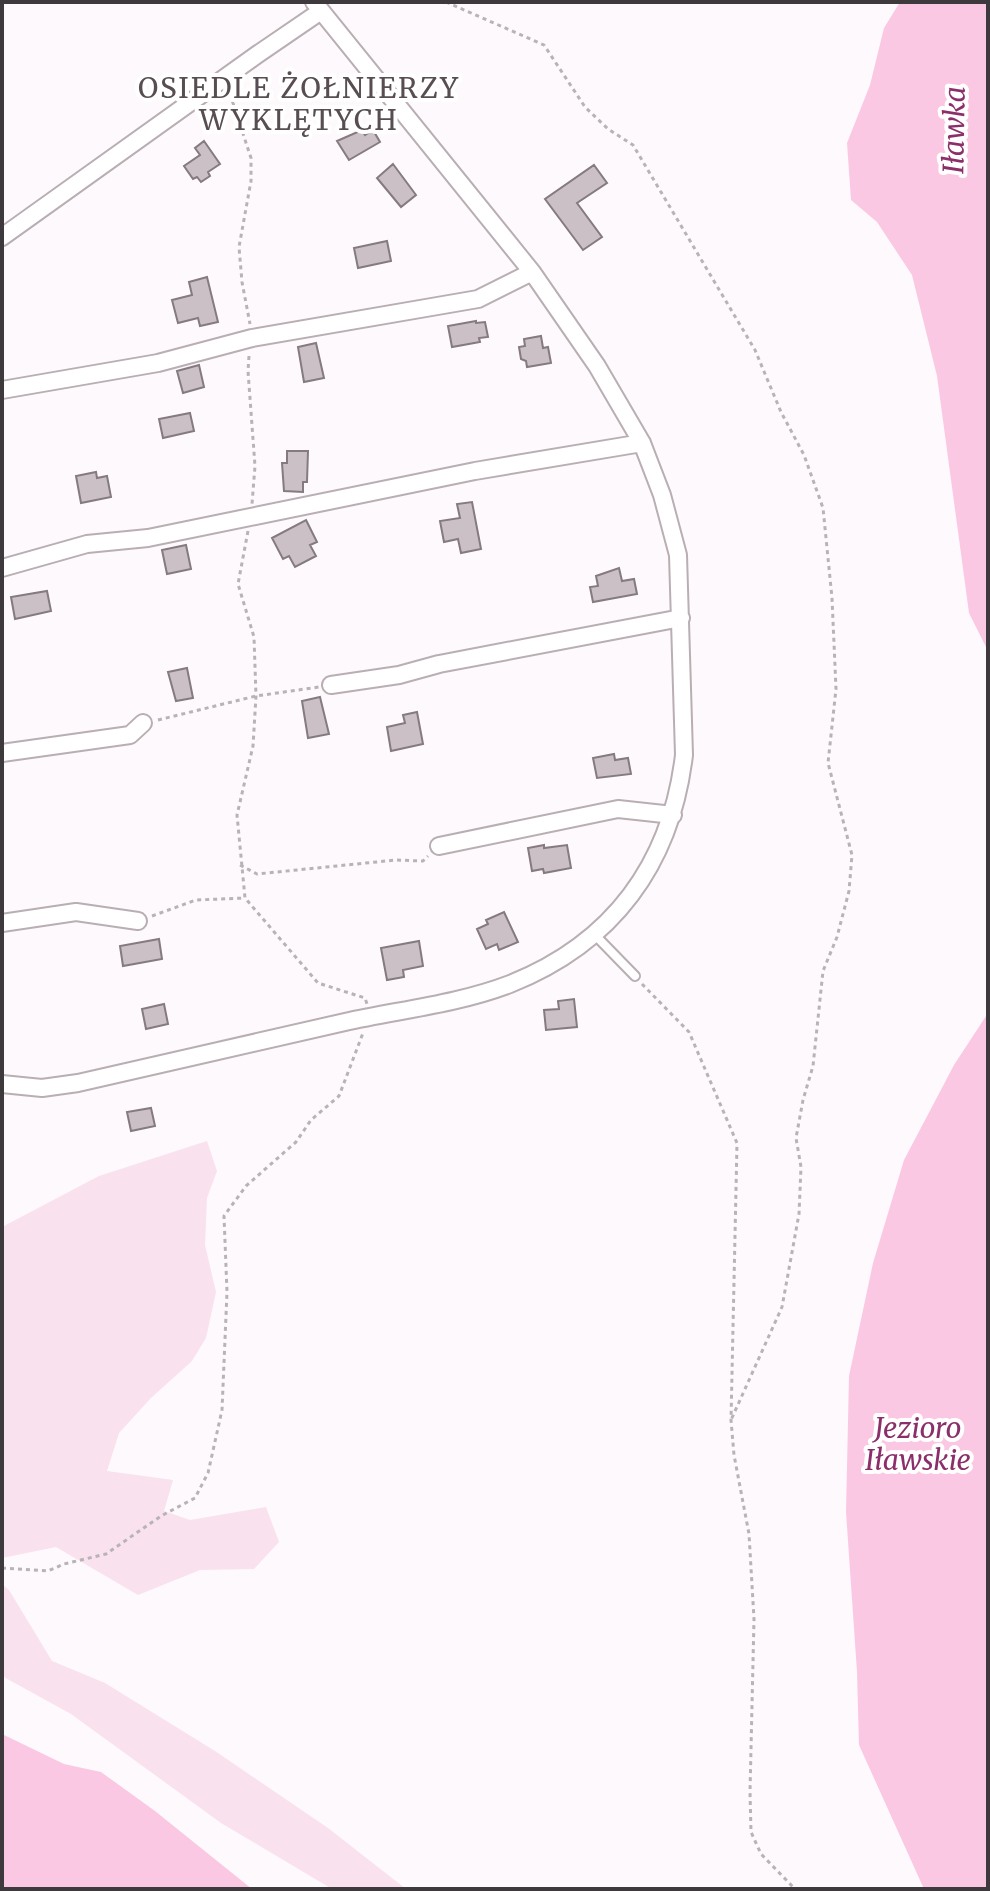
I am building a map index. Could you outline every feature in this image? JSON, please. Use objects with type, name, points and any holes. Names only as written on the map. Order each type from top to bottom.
[{"type":"street","points":[[2,237],[222,80],[318,6],[532,272],[597,366],[642,443],[662,495],[678,555],[684,755],[681,787],[658,855],[614,918],[559,961],[509,984],[461,998],[78,1083],[42,1088],[2,1084]]},
{"type":"street","points":[[2,390],[158,363],[252,338],[478,299],[532,272]]},
{"type":"street","points":[[2,568],[87,544],[148,538],[475,471],[642,443]]},
{"type":"street","points":[[331,685],[399,675],[439,664],[681,618]]},
{"type":"street","points":[[2,753],[130,735],[143,723]]},
{"type":"street","points":[[439,846],[618,809],[673,815]]},
{"type":"street","points":[[2,923],[76,912],[138,921]]},
{"type":"lane","points":[[595,935],[635,976]]},
{"type":"path","points":[[446,2],[544,45],[585,107],[608,129],[633,145],[755,350],[781,412],[804,455],[823,508],[832,598],[836,689],[828,763],[852,855],[849,891],[837,937],[823,971],[813,1066],[796,1138],[801,1167],[799,1214],[782,1307],[731,1420]]},
{"type":"path","points":[[2,1568],[48,1571],[106,1554],[161,1516],[195,1498],[208,1473],[222,1410],[227,1292],[224,1216],[246,1186],[296,1142],[311,1120],[339,1096],[370,1016],[365,998],[318,983],[245,898],[237,815],[253,746],[256,696],[254,637],[238,584],[251,518],[255,466],[248,371],[252,338],[239,247],[251,181],[251,158],[232,98],[222,80]]},
{"type":"path","points":[[143,723],[256,696],[331,685]]},
{"type":"path","points":[[240,865],[257,874],[396,860],[423,861],[439,846]]},
{"type":"path","points":[[138,921],[196,900],[245,898]]},
{"type":"path","points":[[635,976],[689,1032],[737,1143],[731,1420],[734,1455],[749,1534],[754,1619],[751,1832],[761,1854],[795,1889]]},
{"type":"shaded area","points":[[207,1141],[217,1171],[207,1198],[205,1245],[216,1292],[206,1338],[192,1361],[151,1398],[119,1433],[107,1471],[173,1480],[164,1511],[190,1520],[266,1507],[279,1542],[254,1569],[200,1570],[138,1595],[56,1547],[2,1558],[2,1227],[99,1176]]},
{"type":"shaded area","points":[[2,1584],[9,1590],[52,1661],[105,1683],[215,1751],[328,1828],[406,1889],[332,1889],[221,1823],[71,1714],[2,1676]]},
{"type":"water","name":"Iławka","points":[[900,2],[988,2],[988,651],[969,613],[937,376],[912,275],[877,222],[851,200],[847,143],[870,85],[884,28]]},
{"type":"water","name":"Jezioro Iławskie","points":[[988,1013],[988,1889],[924,1889],[859,1745],[846,1512],[849,1376],[873,1263],[904,1160],[954,1065]]},
{"type":"water","points":[[2,1734],[64,1764],[101,1772],[252,1889],[2,1889]]},
{"type":"building","points":[[362,130],[365,135],[373,130],[380,142],[349,160],[337,141]]},
{"type":"building","points":[[204,141],[220,164],[208,172],[210,176],[201,182],[197,177],[193,179],[184,166],[200,155],[195,148]]},
{"type":"building","points":[[393,164],[416,195],[401,207],[377,178]]},
{"type":"building","points":[[594,165],[607,183],[577,203],[602,237],[583,250],[545,199]]},
{"type":"building","points":[[387,241],[391,261],[358,268],[354,248]]},
{"type":"building","points":[[207,277],[218,322],[200,326],[198,318],[178,323],[172,300],[192,295],[189,282]]},
{"type":"building","points":[[485,322],[488,337],[479,338],[480,342],[452,347],[448,326]]},
{"type":"building","points":[[541,336],[543,348],[548,347],[551,363],[527,367],[526,361],[521,359],[519,347],[525,346],[524,339]]},
{"type":"building","points":[[316,343],[324,378],[304,382],[298,347]]},
{"type":"building","points":[[199,365],[204,387],[183,393],[177,371]]},
{"type":"building","points":[[190,413],[194,431],[163,438],[159,419]]},
{"type":"building","points":[[287,451],[308,451],[307,482],[303,482],[303,492],[284,491],[282,463],[287,463]]},
{"type":"building","points":[[96,472],[97,478],[107,476],[111,497],[81,503],[76,476]]},
{"type":"building","points":[[472,502],[481,549],[461,553],[458,539],[444,542],[440,521],[460,518],[457,504]]},
{"type":"building","points":[[306,520],[317,542],[310,545],[316,556],[295,567],[289,556],[283,559],[272,538]]},
{"type":"building","points":[[186,545],[191,569],[167,574],[162,550]]},
{"type":"building","points":[[619,568],[622,581],[634,579],[637,594],[593,602],[590,587],[598,586],[596,576]]},
{"type":"building","points":[[47,591],[51,611],[15,619],[11,597]]},
{"type":"building","points":[[187,668],[193,698],[176,701],[168,672]]},
{"type":"building","points":[[320,697],[329,734],[308,738],[302,701]]},
{"type":"building","points":[[417,712],[423,744],[391,751],[387,727],[405,723],[403,715]]},
{"type":"building","points":[[614,754],[615,760],[628,758],[631,774],[597,778],[593,758]]},
{"type":"building","points":[[544,845],[544,848],[567,845],[571,868],[544,873],[543,869],[532,871],[528,848]]},
{"type":"building","points":[[504,912],[518,942],[499,950],[497,944],[486,949],[477,929],[488,924],[486,920]]},
{"type":"building","points":[[159,939],[162,959],[123,966],[120,946]]},
{"type":"building","points":[[419,941],[423,966],[403,970],[404,977],[387,980],[381,948]]},
{"type":"building","points":[[574,999],[577,1027],[546,1030],[544,1010],[559,1009],[558,1001]]},
{"type":"building","points":[[164,1004],[168,1024],[146,1029],[142,1009]]},
{"type":"building","points":[[151,1108],[155,1126],[131,1131],[127,1112]]},
{"type":"district","name":"OSIEDLE ŻOŁNIERZY WYKLĘTYCH","points":[[299,104]]}]
